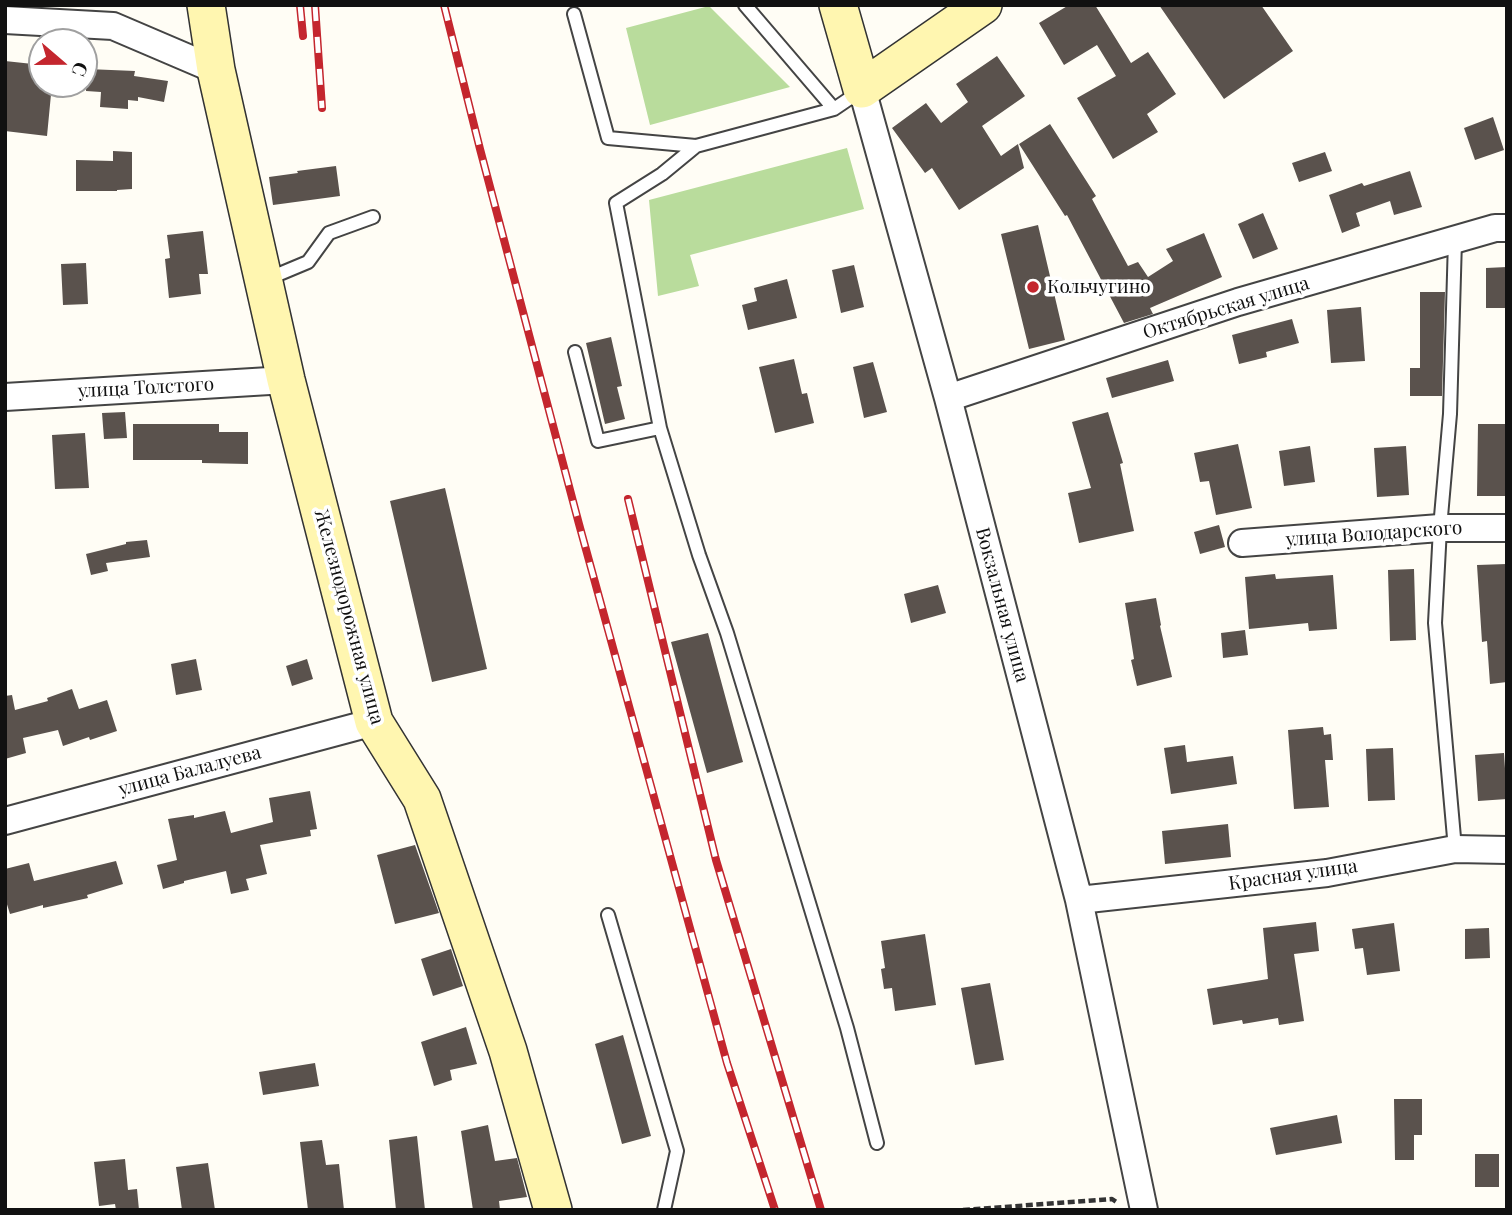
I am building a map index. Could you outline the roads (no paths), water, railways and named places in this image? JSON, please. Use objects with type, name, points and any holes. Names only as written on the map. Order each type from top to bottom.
[{"type":"street","name":"Железнодорожная улица","points":[[206,5],[216,70],[286,380],[374,722],[422,799],[508,1051],[553,1210]]},
{"type":"street","name":"Вокзальная улица","points":[[838,5],[848,99],[948,398],[1079,900],[1144,1210]]},
{"type":"street","points":[[848,99],[983,5]]},
{"type":"street","points":[[5,20],[113,26],[216,70]]},
{"type":"street","name":"Октябрьская улица","points":[[948,398],[1238,302],[1495,228],[1507,228]]},
{"type":"street","name":"улица Толстого","points":[[5,397],[286,380]]},
{"type":"street","name":"улица Володарского","points":[[1242,543],[1440,528],[1507,528]]},
{"type":"street","name":"улица Балалуева","points":[[5,821],[374,722]]},
{"type":"street","name":"Красная улица","points":[[1079,900],[1327,873],[1455,849],[1507,850]]},
{"type":"lane","points":[[745,5],[848,99]]},
{"type":"lane","points":[[574,14],[608,138],[696,146]]},
{"type":"lane","points":[[848,99],[696,146],[662,174],[616,203],[660,428],[699,555],[727,633],[847,1028],[877,1143]]},
{"type":"lane","points":[[265,280],[308,262],[329,233],[373,216]]},
{"type":"lane","points":[[1455,240],[1450,414],[1435,623],[1455,849]]},
{"type":"lane","points":[[575,352],[598,440],[660,428]]},
{"type":"lane","points":[[608,915],[677,1151],[664,1210]]},
{"type":"railway","points":[[300,5],[303,36]]},
{"type":"railway","points":[[315,5],[322,108]]},
{"type":"railway","points":[[444,5],[579,524],[727,1063],[775,1210]]},
{"type":"railway","points":[[628,499],[716,860],[821,1210]]},
{"type":"place","name":"Кольчугино","points":[[1033,287]]}]
